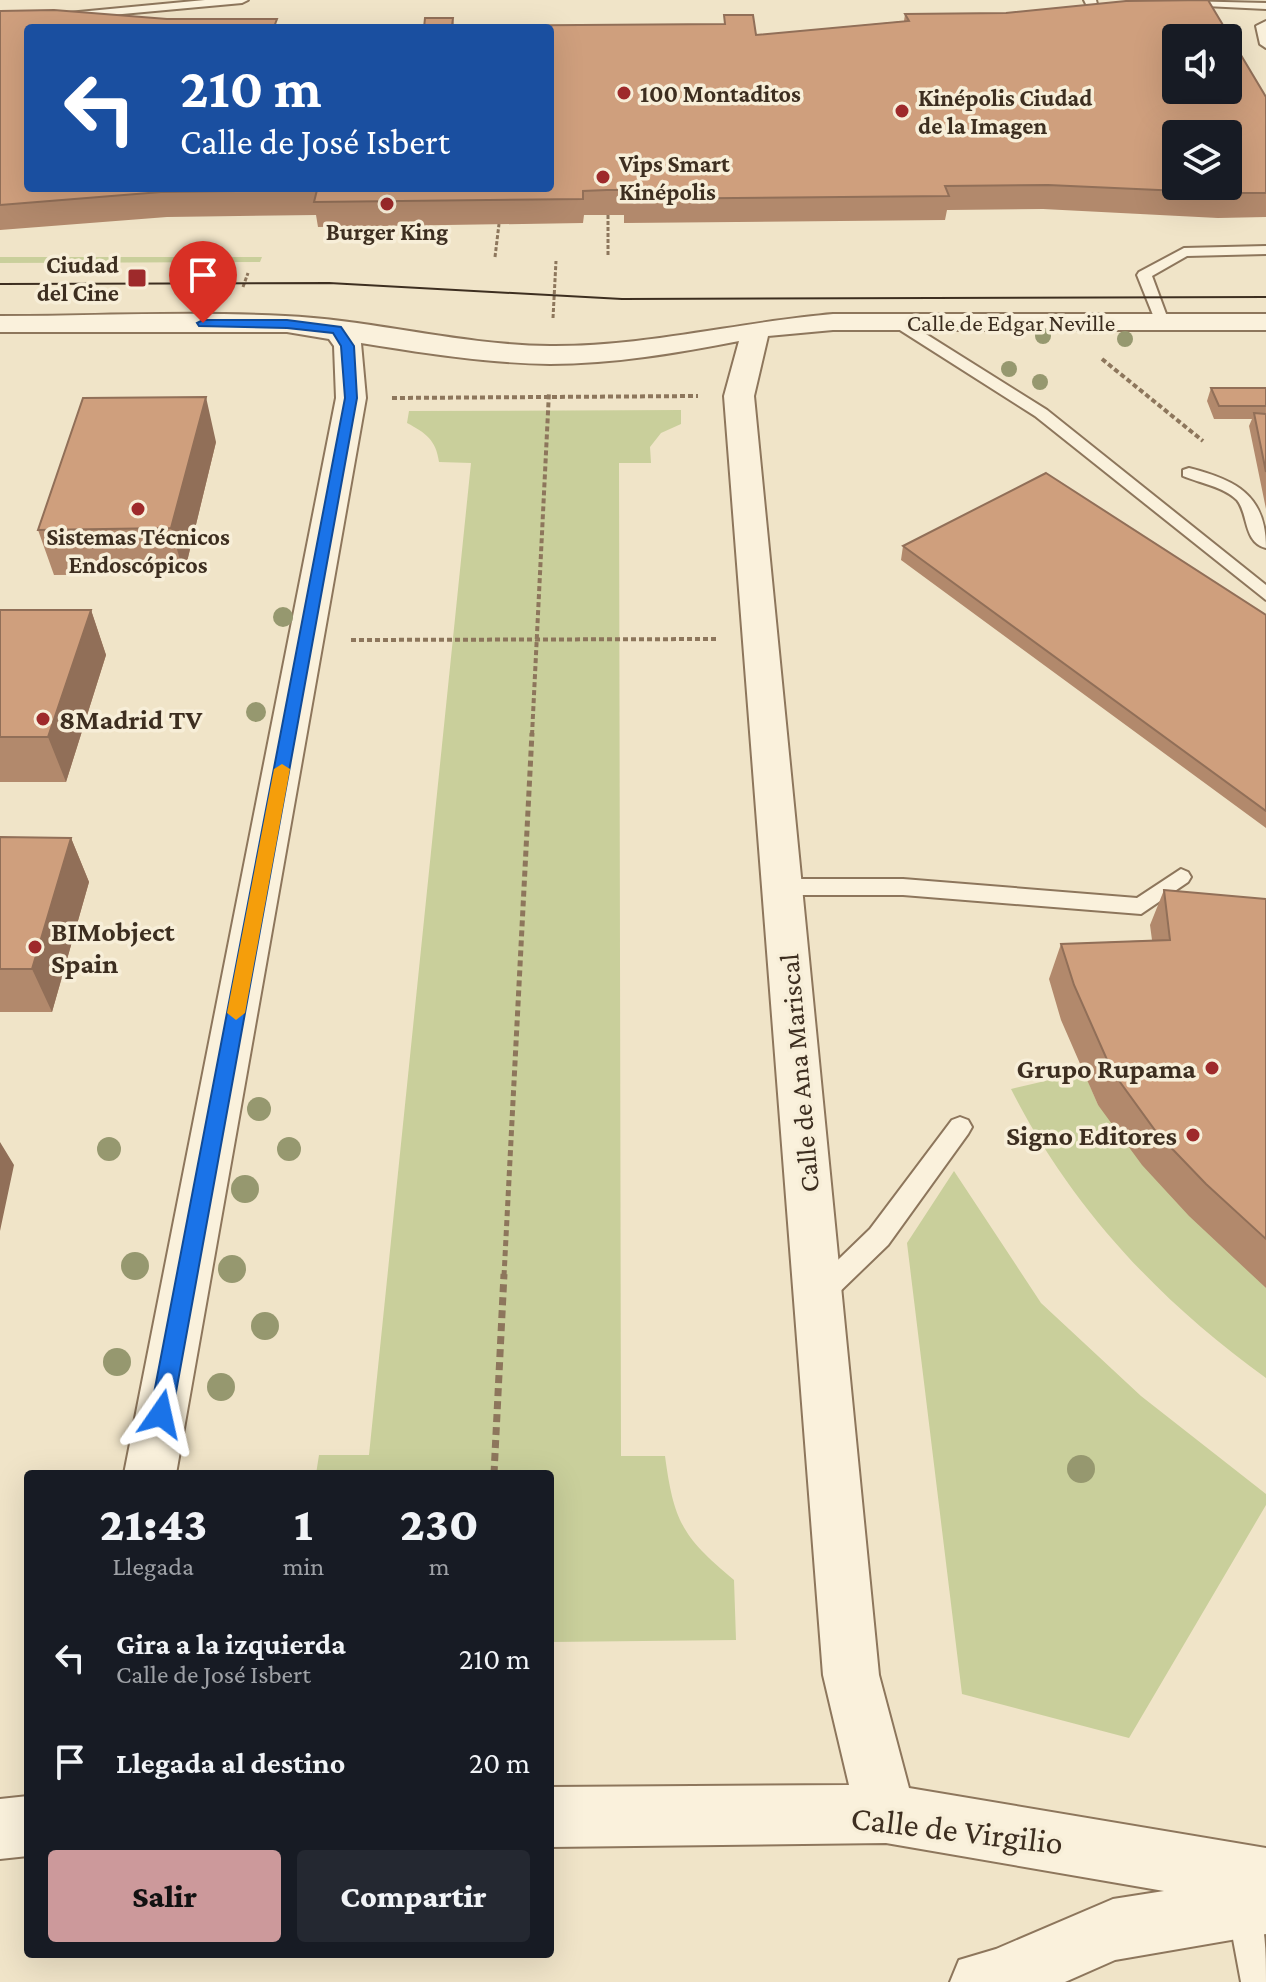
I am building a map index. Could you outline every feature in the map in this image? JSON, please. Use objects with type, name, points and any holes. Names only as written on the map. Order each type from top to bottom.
[{"type":"street","name":"Calle de Edgar Neville","points":[[0,324],[287,324],[449,348],[551,355],[666,347],[756,329],[833,322],[1266,322]]},
{"type":"street","name":"Calle de Ana Mariscal","points":[[756,329],[739,396],[851,1675],[886,1814]]},
{"type":"street","points":[[151,1470],[351,398],[348,346],[337,330]]},
{"type":"street","name":"Calle de Virgilio","points":[[554,1817],[886,1814],[1258,1896]]},
{"type":"street","points":[[0,1829],[24,1826]]},
{"type":"street","points":[[981,1982],[997,1980],[1113,1930],[1258,1896]]},
{"type":"lane","points":[[47,17],[242,0]]},
{"type":"lane","points":[[1145,0],[1266,6]]},
{"type":"lane","points":[[1266,24],[1262,26],[1266,44]]},
{"type":"lane","points":[[1162,322],[1144,275],[1184,252],[1266,250]]},
{"type":"lane","points":[[897,322],[1041,413],[1266,594]]},
{"type":"lane","points":[[1189,473],[1239,493],[1248,503],[1254,533],[1266,543]]},
{"type":"lane","points":[[782,887],[903,887],[1141,906],[1181,877]]},
{"type":"lane","points":[[818,1296],[879,1237],[960,1127]]},
{"type":"lane","points":[[1257,1982],[1258,1896]]},
{"type":"path","points":[[608,215],[608,255]]},
{"type":"path","points":[[495,257],[499,224]]},
{"type":"path","points":[[494,1470],[556,261]]},
{"type":"path","points":[[1058,322],[1203,441]]},
{"type":"path","points":[[351,398],[739,396]]},
{"type":"path","points":[[306,640],[761,639]]},
{"type":"green space","points":[[0,257],[262,257],[260,262],[0,263]]},
{"type":"green space","points":[[681,410],[681,424],[661,433],[650,447],[651,463],[619,463],[621,1456],[665,1456],[672,1498],[684,1527],[703,1552],[734,1580],[736,1640],[554,1642],[554,1470],[317,1470],[319,1455],[369,1455],[471,463],[439,462],[429,438],[407,423],[409,411]]},
{"type":"green space","points":[[1084,1072],[1098,1105],[1266,1288],[1266,1378],[1189,1317],[1121,1249],[1061,1173],[1011,1089]]},
{"type":"green space","points":[[954,1171],[1041,1303],[1141,1396],[1266,1494],[1266,1505],[1129,1738],[962,1694],[907,1243]]},
{"type":"building","name":"Kinépolis Ciudad de la Imagen","points":[[1208,0],[1222,24],[1162,24],[1162,104],[1242,104],[1242,57],[1266,97],[1266,193],[1242,193],[1242,120],[1162,120],[1162,190],[1048,185],[945,186],[949,196],[624,199],[624,190],[607,190],[583,191],[583,199],[314,202],[316,192],[554,192],[554,25],[725,24],[724,15],[753,15],[756,35],[909,21],[905,14],[1006,13],[1126,1]]},
{"type":"building","name":"Kinépolis Ciudad de la Imagen","points":[[54,10],[167,19],[277,19],[275,24],[24,24],[24,192],[161,192],[0,205],[0,11]]},
{"type":"building","name":"Kinépolis Ciudad de la Imagen","points":[[425,18],[453,18],[452,24],[424,24]]},
{"type":"building","points":[[1211,388],[1266,388],[1266,406],[1219,406]]},
{"type":"building","points":[[206,397],[171,528],[38,530],[83,398]]},
{"type":"building","points":[[1254,413],[1266,414],[1266,472]]},
{"type":"building","points":[[1046,473],[1266,615],[1266,811],[903,546]]},
{"type":"building","points":[[0,610],[91,610],[48,737],[0,737]]},
{"type":"building","points":[[0,837],[71,838],[32,969],[0,969]]},
{"type":"building","name":"Signo Editores","points":[[1164,890],[1266,899],[1266,1239],[1206,1184],[1157,1133],[1112,1071],[1074,985],[1061,944],[1170,940]]},
{"type":"tram line","points":[[0,284],[329,283],[622,299],[1266,297]]},
{"type":"slow traffic","points":[[236,1013],[282,769]]},
{"type":"place","name":"100 Montaditos","points":[[624,93]]},
{"type":"place","name":"Kinépolis Ciudad de la Imagen","points":[[902,111]]},
{"type":"place","name":"Vips Smart Kinépolis","points":[[603,177]]},
{"type":"place","name":"Burger King","points":[[387,204]]},
{"type":"place","name":"Ciudad del Cine","points":[[137,278]]},
{"type":"place","name":"Sistemas Técnicos Endoscópicos","points":[[138,509]]},
{"type":"place","name":"8Madrid TV","points":[[43,719]]},
{"type":"place","name":"BIMobject Spain","points":[[35,947]]},
{"type":"place","name":"Grupo Rupama","points":[[1212,1068]]},
{"type":"place","name":"Signo Editores","points":[[1193,1135]]},
{"type":"route","points":[[161,1414],[351,398],[348,346],[337,330],[287,324],[203,323]]}]
